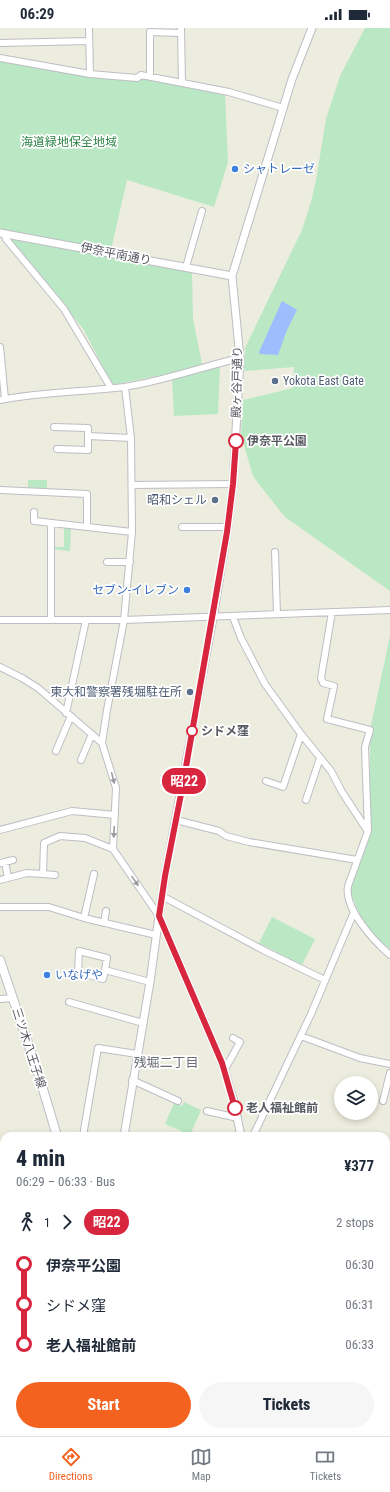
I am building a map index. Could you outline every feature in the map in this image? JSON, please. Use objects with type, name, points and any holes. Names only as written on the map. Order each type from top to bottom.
[{"type":"main road","name":"三ツ木八王子線","points":[[0,960],[39,1076],[56,1132]]},
{"type":"street","points":[[89,28],[90,74]]},
{"type":"street","name":"殿ヶ谷戸通り","points":[[125,1132],[132,1080],[150,982],[162,896],[228,528],[233,484],[240,358],[232,276],[295,69],[312,28]]},
{"type":"street","points":[[150,76],[150,32],[180,31],[182,83]]},
{"type":"street","points":[[0,43],[89,41]]},
{"type":"street","points":[[0,58],[90,74],[137,78],[140,75],[150,76],[229,92],[283,108]]},
{"type":"street","points":[[186,267],[202,211]]},
{"type":"street","points":[[2,233],[64,309],[111,388]]},
{"type":"street","name":"伊奈平南通り","points":[[2,233],[232,276]]},
{"type":"street","points":[[0,347],[2,400],[125,387],[172,377],[213,364],[240,358]]},
{"type":"street","points":[[113,849],[116,788],[102,743],[124,620],[132,532],[131,438],[125,387]]},
{"type":"street","points":[[54,427],[88,428],[88,450],[57,449]]},
{"type":"street","points":[[88,436],[131,438]]},
{"type":"street","points":[[132,485],[233,484]]},
{"type":"street","points":[[0,490],[87,494],[87,527]]},
{"type":"street","points":[[34,512],[34,521],[132,532]]},
{"type":"street","points":[[51,523],[51,620]]},
{"type":"street","points":[[182,528],[228,528]]},
{"type":"street","points":[[275,552],[277,614]]},
{"type":"street","points":[[107,562],[130,562]]},
{"type":"street","points":[[0,620],[213,618],[390,610]]},
{"type":"street","points":[[332,612],[321,678],[323,683],[334,686],[327,718],[370,730],[365,747],[368,831],[347,890],[348,899],[354,912],[365,928],[390,955]]},
{"type":"street","points":[[233,617],[241,638],[265,684],[300,734],[331,771],[342,792],[368,831]]},
{"type":"street","points":[[56,751],[69,715],[86,620]]},
{"type":"street","points":[[0,666],[38,688],[102,743]]},
{"type":"street","points":[[81,760],[92,734]]},
{"type":"street","points":[[266,781],[283,787],[300,734]]},
{"type":"street","points":[[306,800],[320,758]]},
{"type":"street","points":[[0,830],[72,811],[115,815]]},
{"type":"street","points":[[176,820],[219,831],[226,836],[249,842],[358,860]]},
{"type":"street","points":[[44,874],[44,843],[60,836],[85,838],[113,849],[159,916],[224,1071],[238,1118],[240,1132]]},
{"type":"street","points":[[8,878],[2,862],[13,860]]},
{"type":"street","points":[[0,880],[27,873],[55,874]]},
{"type":"street","points":[[84,918],[94,874]]},
{"type":"street","points":[[162,896],[265,951],[325,980]]},
{"type":"street","points":[[0,907],[50,907],[84,918],[156,935]]},
{"type":"street","points":[[104,922],[106,911]]},
{"type":"street","points":[[255,1132],[301,1036],[354,912]]},
{"type":"street","points":[[79,951],[107,958],[105,970],[103,979],[78,972],[79,951]]},
{"type":"street","points":[[105,970],[150,982]]},
{"type":"street","points":[[0,999],[13,998]]},
{"type":"street","points":[[69,1002],[143,1023]]},
{"type":"street","points":[[301,1036],[360,1058],[390,1064]]},
{"type":"street","points":[[224,1071],[240,1042],[233,1038]]},
{"type":"street","points":[[84,1132],[98,1048],[137,1054]]},
{"type":"street","points":[[383,1101],[390,1073]]},
{"type":"street","points":[[132,1080],[178,1100]]},
{"type":"street","points":[[207,1112],[238,1118]]},
{"type":"green space","points":[[365,28],[390,28],[390,591],[285,517],[253,476],[241,435],[243,400],[293,388],[294,367],[244,371],[245,348],[302,230],[316,180],[326,119],[340,76]]},
{"type":"green space","name":"海道緑地保全地域","points":[[0,60],[89,76],[139,75],[225,94],[228,162],[214,207],[127,180],[110,254],[192,270],[193,319],[202,364],[172,373],[112,385],[84,330],[4,231],[0,231]]},
{"type":"green space","name":"伊奈平公園","points":[[220,365],[218,414],[174,416],[172,379]]},
{"type":"green space","points":[[28,480],[47,480],[47,490],[28,489]]},
{"type":"green space","points":[[64,526],[71,527],[70,551],[53,549],[54,547],[64,547]]},
{"type":"green space","points":[[390,636],[390,949],[365,928],[348,886],[368,831],[370,796],[370,730]]},
{"type":"green space","points":[[272,917],[315,939],[302,965],[259,943]]},
{"type":"green space","points":[[184,1102],[201,1110],[191,1132],[183,1132],[165,1124],[174,1103],[182,1106]]},
{"type":"water","points":[[282,301],[297,310],[287,330],[278,355],[260,354],[259,352]]},
{"type":"bus line","name":"昭22","points":[[235,1108],[222,1063],[159,916],[165,876],[213,618],[227,532],[233,484],[236,441]]},
{"type":"place","name":"シャトレーゼ","points":[[235,169]]},
{"type":"place","name":"Yokota East Gate","points":[[275,381]]},
{"type":"place","name":"伊奈平公園","points":[[236,441]]},
{"type":"place","name":"昭和シェル","points":[[215,500]]},
{"type":"place","name":"セブン-イレブン","points":[[187,590]]},
{"type":"place","name":"東大和警察署残堀駐在所","points":[[190,692]]},
{"type":"place","name":"シドメ窪","points":[[192,731]]},
{"type":"place","name":"いなげや","points":[[47,975]]},
{"type":"place","name":"老人福祉館前","points":[[235,1108]]},
{"type":"district","name":"残堀二丁目","points":[[166,1062]]}]
